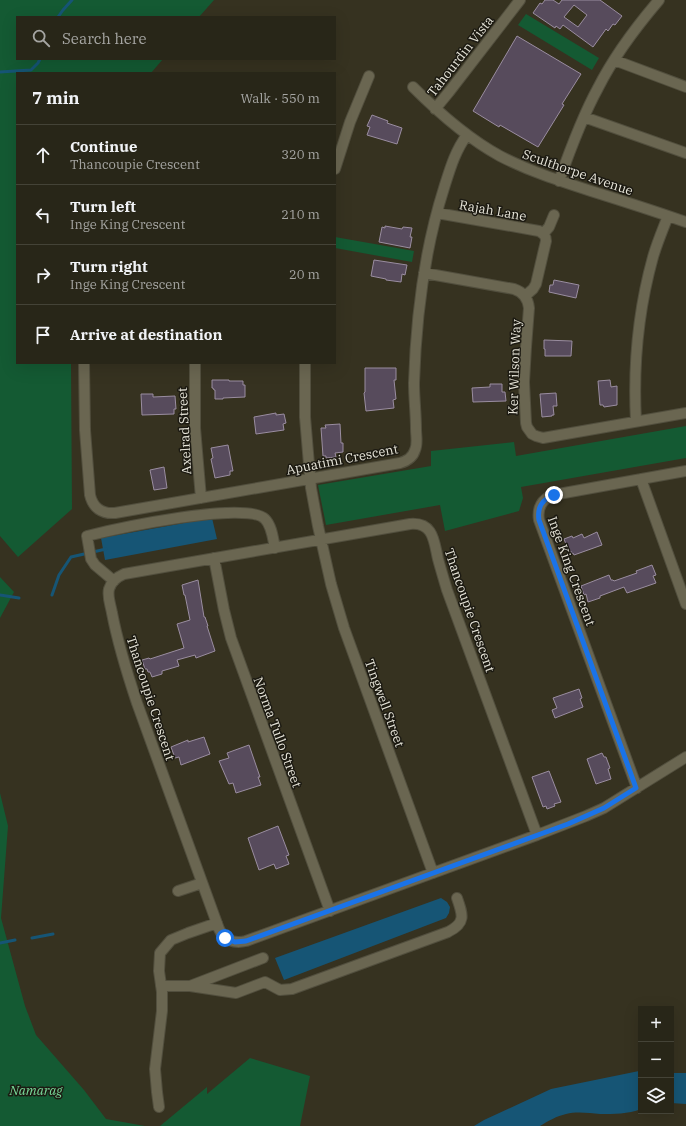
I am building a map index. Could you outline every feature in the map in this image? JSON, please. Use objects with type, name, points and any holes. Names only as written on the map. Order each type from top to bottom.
[{"type":"street","points":[[559,181],[584,117],[598,88],[625,42],[659,0]]},
{"type":"street","name":"Tahourdin Vista","points":[[435,109],[515,2]]},
{"type":"street","points":[[614,60],[686,87]]},
{"type":"street","points":[[336,166],[350,122],[369,76]]},
{"type":"street","name":"Sculthorpe Avenue","points":[[413,87],[435,109],[467,135],[499,156],[559,181],[686,222]]},
{"type":"street","points":[[584,117],[686,153]]},
{"type":"street","name":"Apuatimi Crescent","points":[[84,364],[85,430],[91,499],[96,508],[102,512],[113,514],[400,463],[408,460],[414,453],[417,443],[414,385],[417,328],[424,273],[437,213],[456,154],[467,135]]},
{"type":"street","name":"Rajah Lane","points":[[437,213],[539,231],[543,234]]},
{"type":"street","points":[[424,273],[514,289],[520,291],[525,296],[536,284],[546,242],[543,234],[550,227],[554,214]]},
{"type":"street","points":[[636,421],[634,379],[637,338],[643,296],[654,256],[668,216]]},
{"type":"street","name":"Ker Wilson Way","points":[[525,296],[529,308],[524,382],[525,419],[529,431],[536,436],[543,438],[686,412]]},
{"type":"street","name":"Axelrad Street","points":[[195,364],[195,428],[201,498]]},
{"type":"street","name":"Tingwell Street","points":[[305,364],[305,417],[310,479],[318,526],[331,584],[344,628],[433,873]]},
{"type":"street","name":"Inge King Crescent","points":[[636,788],[539,520],[539,508],[547,498],[552,495],[686,471]]},
{"type":"street","points":[[641,479],[686,604]]},
{"type":"street","points":[[114,580],[95,565],[91,559],[87,536],[195,515],[216,513],[254,514],[265,518],[271,529],[275,548]]},
{"type":"street","name":"Thancoupie Crescent","points":[[536,835],[447,590],[437,557],[434,539],[431,532],[422,525],[414,523],[124,574],[114,580],[109,589],[109,596],[116,633],[137,703],[217,923],[221,932],[227,939],[235,942],[242,942],[330,911],[536,835],[586,816],[604,808],[686,757]]},
{"type":"street","name":"Norma Tullo Street","points":[[214,558],[231,638],[330,911]]},
{"type":"street","points":[[178,891],[202,882]]},
{"type":"street","points":[[161,986],[190,986],[236,993],[265,982],[280,990],[292,988],[453,930],[461,920],[462,914],[457,898]]},
{"type":"street","points":[[159,1107],[156,1092],[155,1069],[162,1011],[159,971],[160,953],[171,940],[188,932],[217,923]]},
{"type":"street","points":[[190,986],[263,958]]},
{"type":"green space","points":[[0,0],[214,0],[200,16],[16,16],[16,60],[162,60],[152,72],[16,72],[16,364],[71,364],[72,509],[18,557],[0,536]]},
{"type":"green space","points":[[526,14],[599,58],[592,70],[518,25]]},
{"type":"green space","points":[[336,237],[414,251],[412,262],[336,248]]},
{"type":"green space","points":[[686,426],[686,458],[521,487],[523,498],[519,511],[445,531],[440,505],[326,525],[318,485],[431,466],[431,451],[514,442],[516,456]]},
{"type":"green space","points":[[0,577],[14,592],[0,618]]},
{"type":"green space","name":"Namarag","points":[[0,793],[8,826],[1,918],[25,1006],[36,1035],[84,1090],[106,1119],[145,1126],[0,1126]]},
{"type":"green space","points":[[250,1058],[310,1076],[300,1126],[160,1126],[207,1087],[207,1094]]},
{"type":"water","points":[[212,518],[217,539],[105,560],[101,538]]},
{"type":"water","points":[[441,898],[447,902],[450,907],[446,918],[284,980],[275,958]]},
{"type":"water","points":[[638,1071],[638,1110],[616,1114],[570,1113],[556,1117],[540,1126],[474,1126],[551,1089]]},
{"type":"water","points":[[674,1073],[686,1073],[686,1104],[674,1103]]},
{"type":"building","points":[[545,0],[553,0],[559,4],[562,0],[600,0],[622,16],[608,31],[606,29],[593,47],[563,25],[560,29],[556,26],[555,28],[533,13],[540,3],[542,4]],"holes":[[[574,5],[587,15],[578,27],[564,17]]]},
{"type":"building","points":[[517,36],[581,74],[538,147],[500,125],[499,127],[473,111]]},
{"type":"building","points":[[372,115],[388,121],[387,123],[402,128],[397,144],[367,135],[370,127],[367,126]]},
{"type":"building","points":[[385,226],[402,229],[403,227],[412,228],[410,248],[379,242],[382,227],[385,228]]},
{"type":"building","points":[[374,260],[407,265],[405,275],[402,274],[401,282],[371,276]]},
{"type":"building","points":[[554,280],[579,285],[576,298],[549,292],[550,285],[553,285]]},
{"type":"building","points":[[544,340],[572,341],[571,356],[545,356]]},
{"type":"building","points":[[365,368],[396,368],[396,380],[394,380],[396,399],[393,400],[394,408],[366,411],[364,393]]},
{"type":"building","points":[[212,380],[243,381],[243,385],[245,385],[245,397],[215,399],[215,390],[212,388]]},
{"type":"building","points":[[610,380],[611,387],[617,386],[617,405],[604,407],[603,405],[600,405],[598,381]]},
{"type":"building","points":[[490,384],[502,384],[502,392],[505,392],[506,401],[473,402],[472,388],[490,387]]},
{"type":"building","points":[[556,393],[557,406],[553,406],[554,415],[542,417],[540,394]]},
{"type":"building","points":[[141,394],[153,394],[153,397],[175,396],[176,409],[174,409],[174,414],[142,415]]},
{"type":"building","points":[[276,413],[276,415],[284,414],[286,423],[283,424],[284,430],[256,434],[254,417]]},
{"type":"building","points":[[340,424],[343,452],[335,453],[336,457],[326,458],[326,456],[323,456],[321,428],[326,428],[325,425]]},
{"type":"building","points":[[228,445],[233,471],[230,471],[230,475],[215,478],[211,459],[213,458],[211,448]]},
{"type":"building","points":[[164,467],[167,488],[154,490],[150,470]]},
{"type":"building","points":[[597,532],[602,545],[574,555],[573,553],[571,554],[571,551],[569,552],[564,539],[572,536],[573,538],[582,534],[584,538]]},
{"type":"building","points":[[652,565],[656,575],[653,576],[656,583],[627,593],[624,587],[588,602],[586,594],[584,595],[581,586],[609,575],[611,580],[614,581],[637,573],[636,571]]},
{"type":"building","points":[[198,580],[204,617],[215,651],[196,658],[195,655],[177,660],[179,666],[162,671],[162,674],[152,677],[150,672],[145,669],[142,660],[150,659],[184,648],[177,624],[190,620],[182,585]]},
{"type":"building","points":[[579,689],[583,707],[555,718],[552,710],[557,708],[553,698]]},
{"type":"building","points":[[204,737],[210,754],[181,765],[179,757],[175,758],[171,747],[188,740],[188,742]]},
{"type":"building","points":[[249,745],[260,777],[258,777],[261,785],[236,793],[233,783],[229,784],[219,761],[229,758],[227,753]]},
{"type":"building","points":[[602,753],[604,757],[606,757],[610,768],[608,769],[611,779],[596,784],[587,759]]},
{"type":"building","points":[[549,771],[561,802],[554,804],[555,806],[547,809],[546,806],[543,807],[532,777]]},
{"type":"building","points":[[278,826],[289,855],[286,856],[289,864],[276,869],[274,864],[259,870],[248,838]]},
{"type":"waterway","points":[[59,16],[72,0]]},
{"type":"waterway","points":[[0,72],[31,70],[40,60]]},
{"type":"waterway","points":[[52,595],[59,575],[71,557],[106,549]]},
{"type":"waterway","points":[[0,595],[19,598]]},
{"type":"waterway","points":[[32,938],[53,934]]},
{"type":"waterway","points":[[0,943],[15,940]]},
{"type":"route","points":[[225,938],[235,942],[246,941],[568,824],[604,808],[636,788],[539,520],[538,511],[541,504],[544,500],[554,495]]}]
